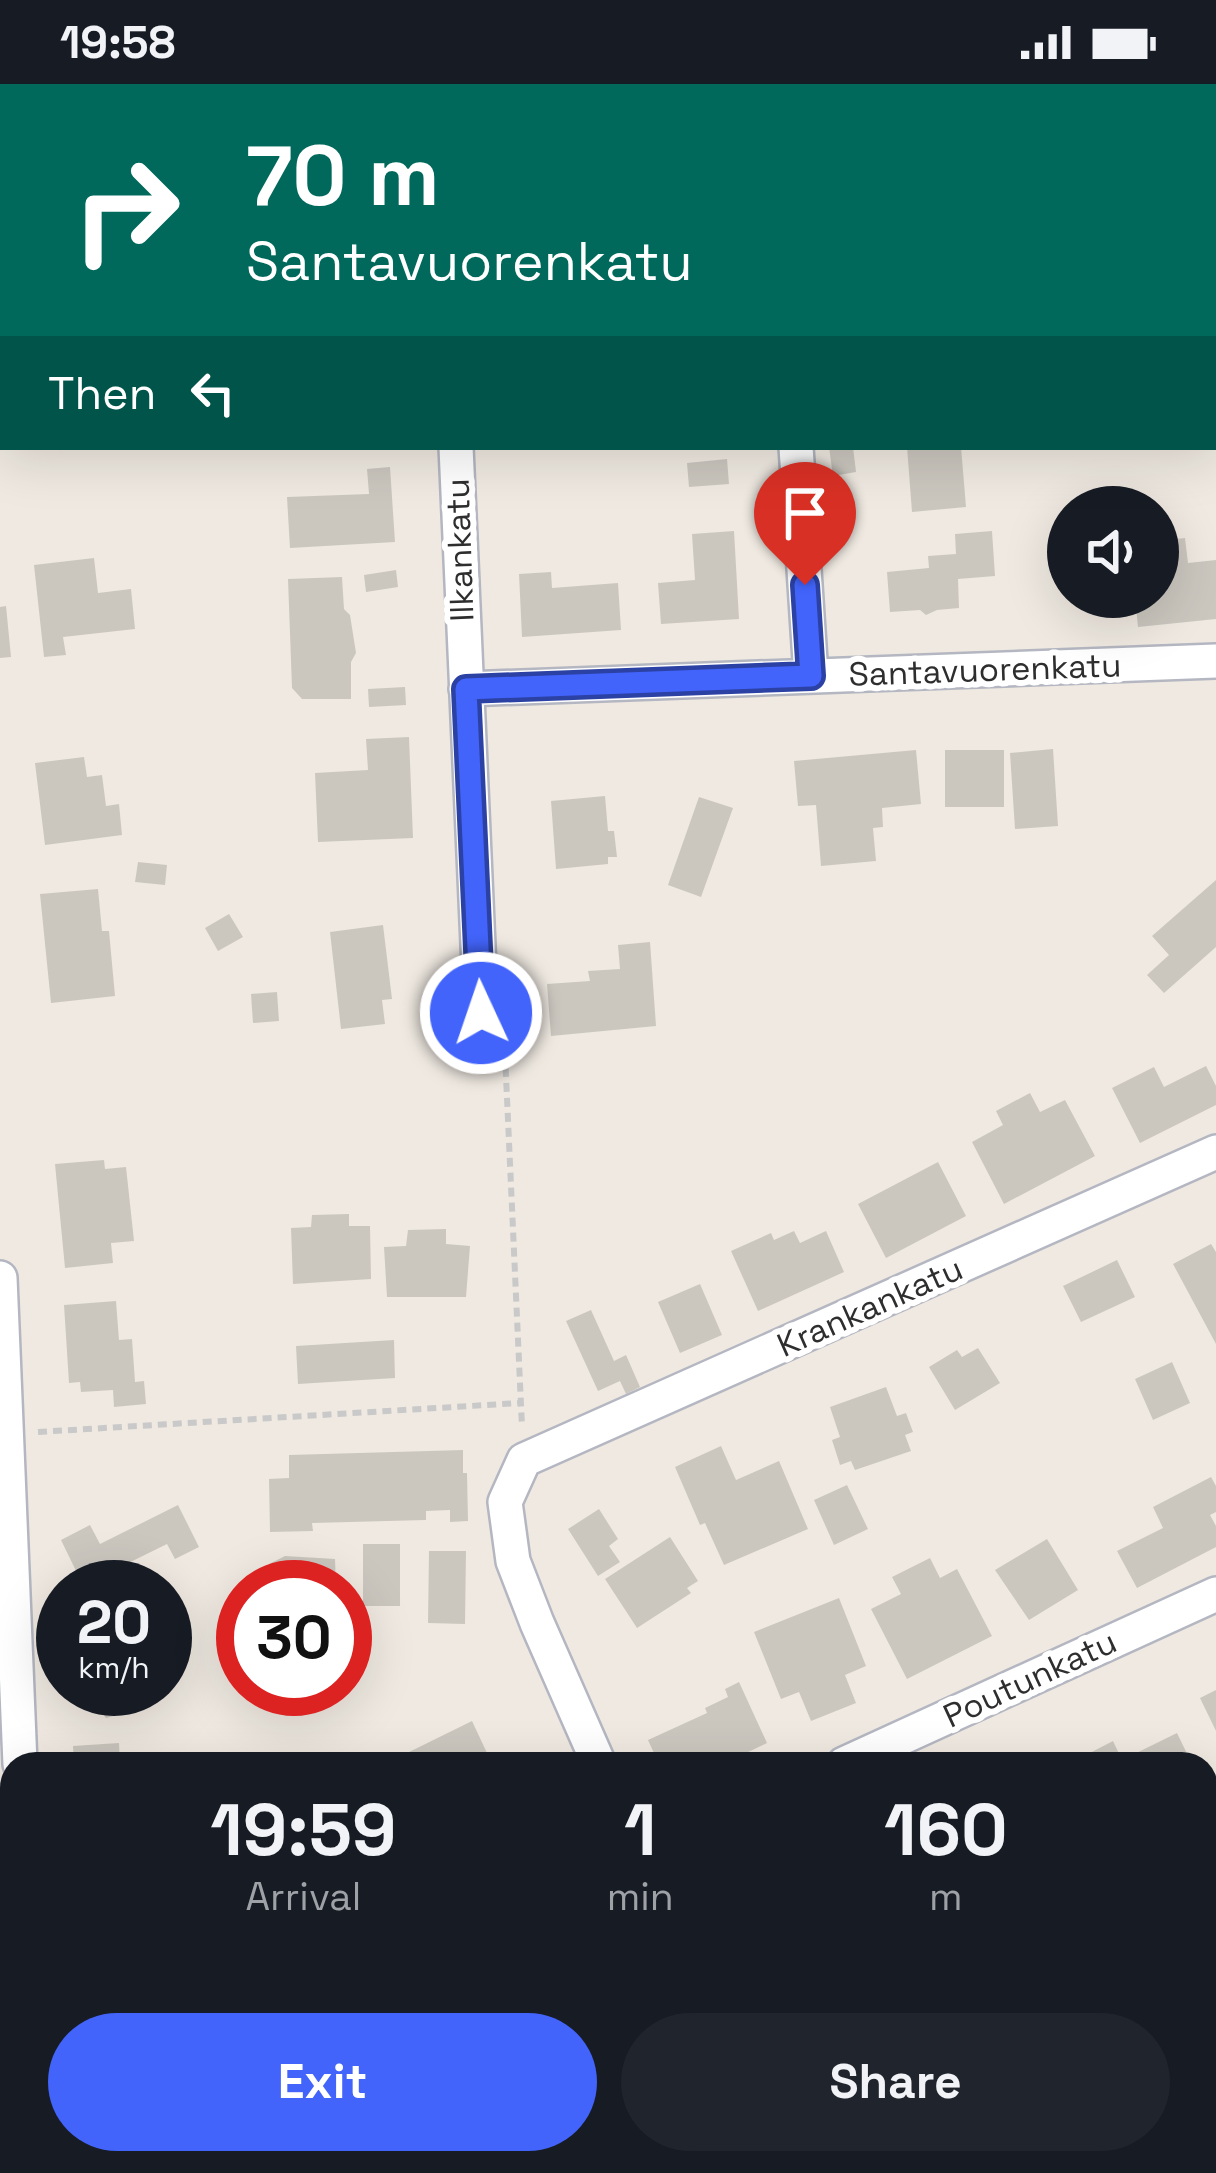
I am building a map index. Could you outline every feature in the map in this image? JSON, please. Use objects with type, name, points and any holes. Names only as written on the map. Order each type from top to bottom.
[{"type":"street","name":"Ilkankatu","points":[[456,450],[481,1013]]},
{"type":"street","points":[[796,450],[811,676]]},
{"type":"street","name":"Santavuorenkatu","points":[[466,689],[1216,662]]},
{"type":"street","name":"Krankankatu","points":[[524,1460],[1216,1152]]},
{"type":"street","points":[[0,1278],[20,1752]]},
{"type":"street","points":[[524,1460],[506,1502],[513,1562],[594,1752]]},
{"type":"street","name":"Poutunkatu","points":[[870,1752],[1216,1594]]},
{"type":"path","points":[[481,1013],[505,1054],[524,1460]]},
{"type":"path","points":[[7,1433],[520,1403]]},
{"type":"building","points":[[829,450],[853,450],[856,472],[833,476]]},
{"type":"building","points":[[907,450],[961,450],[966,507],[912,512]]},
{"type":"building","points":[[727,459],[729,484],[689,487],[687,463]]},
{"type":"building","points":[[390,467],[395,542],[290,548],[287,497],[369,494],[367,469]]},
{"type":"building","points":[[734,531],[739,619],[661,624],[658,583],[695,580],[692,534]]},
{"type":"building","points":[[992,531],[995,576],[958,579],[959,608],[926,615],[920,610],[890,612],[887,572],[929,568],[928,556],[956,554],[955,534]]},
{"type":"building","points":[[1185,538],[1188,563],[1216,560],[1216,619],[1138,627],[1137,618],[1179,618],[1179,539]]},
{"type":"building","points":[[94,558],[98,593],[131,589],[135,629],[63,637],[66,655],[44,657],[34,565]]},
{"type":"building","points":[[396,570],[398,587],[366,592],[364,575]]},
{"type":"building","points":[[551,572],[552,588],[618,583],[621,630],[522,637],[519,574]]},
{"type":"building","points":[[342,577],[344,609],[350,615],[356,653],[351,662],[351,699],[302,699],[292,688],[288,579]]},
{"type":"building","points":[[6,606],[11,657],[0,658],[0,607]]},
{"type":"building","points":[[405,687],[406,705],[369,707],[368,689]]},
{"type":"building","points":[[409,737],[413,838],[318,842],[315,773],[368,770],[366,739]]},
{"type":"building","points":[[1053,749],[1058,826],[1015,829],[1010,753]]},
{"type":"building","points":[[916,750],[921,804],[882,808],[883,827],[873,828],[876,861],[821,866],[816,805],[798,806],[794,761]]},
{"type":"building","points":[[945,750],[1004,750],[1004,807],[945,807]]},
{"type":"building","points":[[84,757],[87,777],[102,775],[106,806],[119,804],[122,835],[45,845],[35,763]]},
{"type":"building","points":[[605,796],[608,831],[614,831],[617,857],[608,857],[608,864],[556,869],[551,801]]},
{"type":"building","points":[[699,797],[733,808],[701,897],[668,885]]},
{"type":"building","points":[[138,862],[167,865],[165,885],[135,882]]},
{"type":"building","points":[[1216,880],[1216,947],[1164,993],[1147,975],[1169,955],[1152,936]]},
{"type":"building","points":[[98,889],[102,931],[109,931],[115,996],[51,1003],[40,894]]},
{"type":"building","points":[[229,914],[243,937],[218,951],[205,928]]},
{"type":"building","points":[[383,925],[392,999],[382,1000],[385,1024],[341,1029],[330,932]]},
{"type":"building","points":[[650,942],[656,1026],[551,1036],[547,984],[590,981],[588,971],[620,969],[618,945]]},
{"type":"building","points":[[277,992],[279,1021],[253,1023],[251,994]]},
{"type":"building","points":[[1206,1066],[1216,1086],[1216,1105],[1140,1143],[1112,1088],[1154,1067],[1164,1087]]},
{"type":"building","points":[[1030,1093],[1040,1112],[1065,1100],[1095,1156],[1004,1204],[972,1142],[1003,1125],[996,1111]]},
{"type":"building","points":[[104,1160],[105,1169],[126,1167],[134,1241],[111,1243],[113,1263],[65,1268],[55,1164]]},
{"type":"building","points":[[938,1162],[966,1216],[886,1258],[858,1204]]},
{"type":"building","points":[[349,1214],[349,1226],[370,1226],[371,1279],[293,1284],[291,1228],[311,1227],[312,1215]]},
{"type":"building","points":[[446,1229],[446,1244],[470,1246],[466,1297],[387,1297],[384,1247],[406,1246],[408,1230]]},
{"type":"building","points":[[794,1231],[800,1243],[826,1231],[844,1272],[758,1311],[731,1251],[771,1233],[774,1240]]},
{"type":"building","points":[[1211,1244],[1216,1252],[1216,1344],[1173,1264]]},
{"type":"building","points":[[1117,1260],[1135,1297],[1081,1322],[1063,1286]]},
{"type":"building","points":[[700,1284],[722,1335],[680,1353],[658,1302]]},
{"type":"building","points":[[116,1301],[119,1340],[132,1339],[135,1382],[144,1381],[146,1404],[114,1407],[113,1390],[81,1392],[80,1382],[69,1383],[64,1305]]},
{"type":"building","points":[[591,1310],[614,1361],[626,1355],[640,1387],[626,1394],[620,1381],[598,1391],[566,1321]]},
{"type":"building","points":[[394,1340],[395,1378],[298,1384],[296,1346]]},
{"type":"building","points":[[978,1348],[1000,1383],[955,1410],[929,1367],[957,1350],[962,1357]]},
{"type":"building","points":[[1172,1362],[1190,1403],[1153,1420],[1135,1379]]},
{"type":"building","points":[[886,1387],[897,1416],[906,1413],[913,1432],[905,1435],[911,1451],[855,1470],[851,1461],[840,1465],[832,1440],[840,1437],[830,1407]]},
{"type":"building","points":[[721,1446],[736,1480],[779,1461],[808,1529],[724,1565],[675,1467]]},
{"type":"building","points":[[463,1450],[468,1521],[450,1522],[450,1510],[426,1511],[426,1520],[312,1523],[313,1531],[270,1532],[269,1479],[289,1478],[289,1455]]},
{"type":"building","points":[[1211,1477],[1216,1486],[1216,1512],[1210,1515],[1216,1526],[1216,1547],[1137,1588],[1117,1551],[1163,1528],[1153,1507]]},
{"type":"building","points":[[847,1485],[868,1529],[834,1545],[814,1500]]},
{"type":"building","points":[[178,1505],[199,1547],[175,1559],[167,1544],[135,1560],[71,1560],[61,1540],[90,1525],[100,1544]]},
{"type":"building","points":[[599,1509],[618,1539],[609,1546],[620,1562],[598,1576],[568,1529]]},
{"type":"building","points":[[670,1537],[698,1581],[687,1588],[691,1593],[637,1628],[605,1579]]},
{"type":"building","points":[[1047,1539],[1078,1590],[1029,1620],[995,1570]]},
{"type":"building","points":[[363,1544],[400,1544],[400,1606],[372,1606],[372,1560],[363,1560]]},
{"type":"building","points":[[429,1551],[466,1551],[465,1624],[428,1623]]},
{"type":"building","points":[[285,1556],[335,1560],[277,1560]]},
{"type":"building","points":[[930,1558],[940,1578],[957,1569],[992,1636],[907,1679],[871,1609],[901,1594],[892,1577]]},
{"type":"building","points":[[839,1598],[866,1666],[845,1675],[856,1703],[811,1721],[799,1692],[781,1699],[754,1632]]},
{"type":"building","points":[[739,1682],[767,1743],[748,1752],[654,1752],[648,1740],[707,1713],[705,1708],[728,1697],[725,1689]]},
{"type":"building","points":[[1216,1690],[1216,1731],[1200,1698]]},
{"type":"building","points":[[472,1721],[487,1752],[409,1752]]},
{"type":"building","points":[[1177,1733],[1186,1752],[1138,1752]]},
{"type":"building","points":[[1113,1741],[1118,1752],[1092,1752]]},
{"type":"building","points":[[119,1743],[119,1752],[73,1752],[73,1746]]},
{"type":"route","points":[[481,1013],[466,689],[811,676],[805,585]]}]
